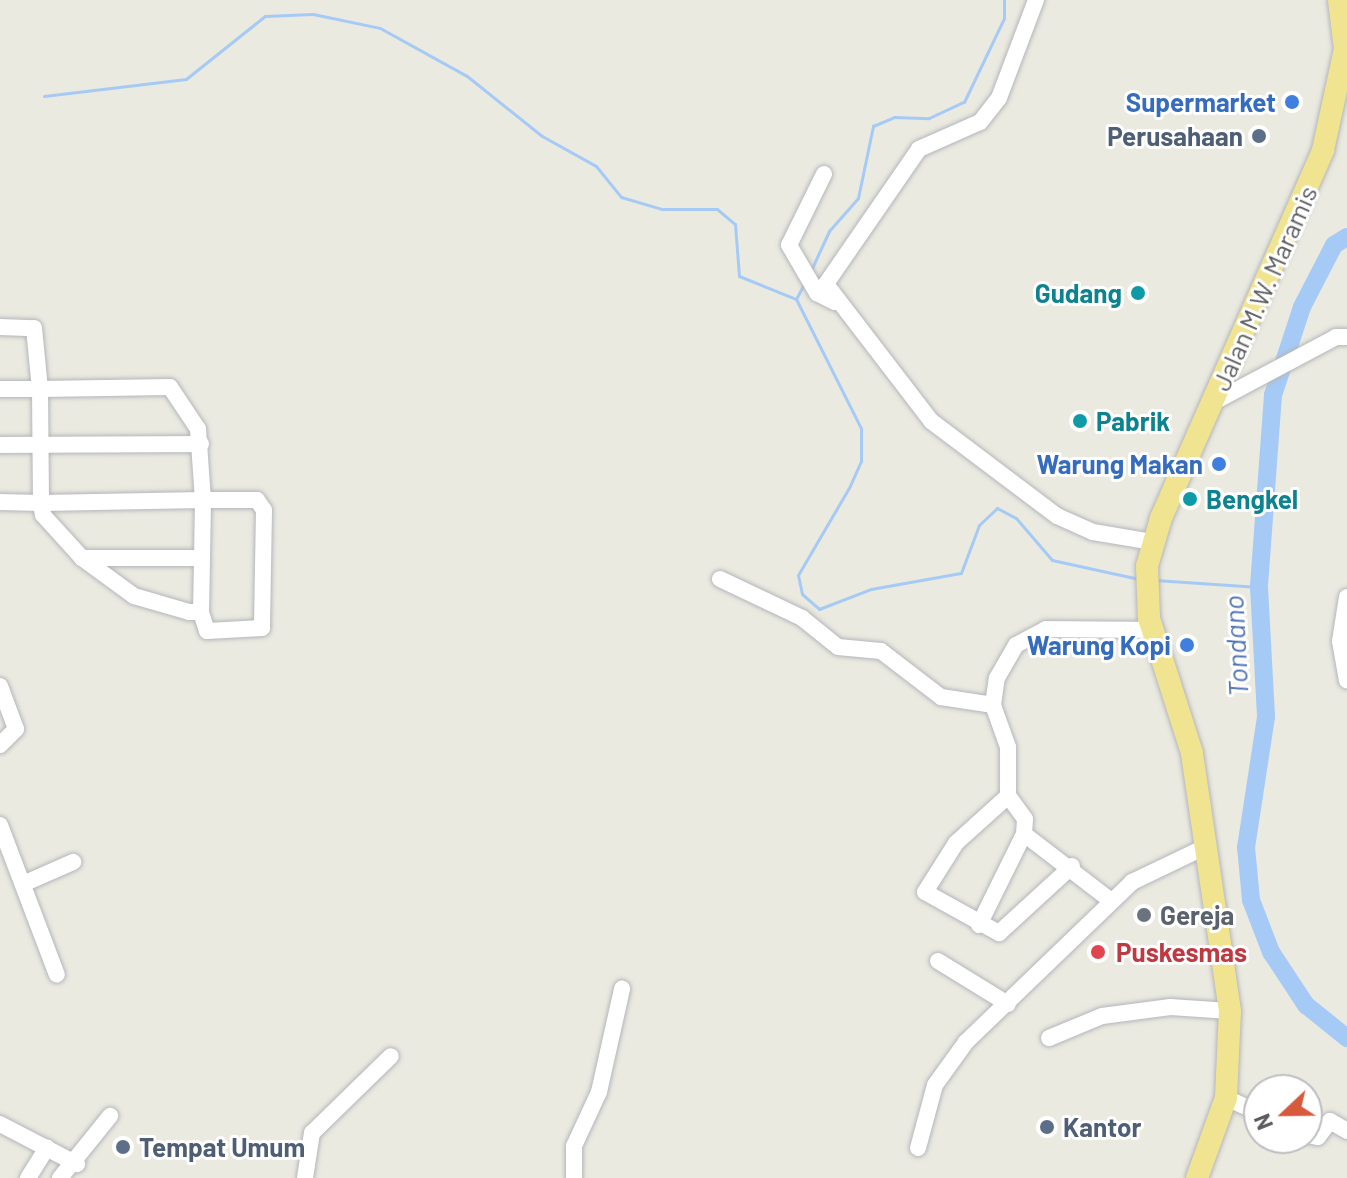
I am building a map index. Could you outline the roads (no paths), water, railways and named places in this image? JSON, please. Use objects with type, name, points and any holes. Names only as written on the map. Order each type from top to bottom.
[{"type":"highway","name":"Jalan M.W. Maramis","points":[[1153,630],[1145,591],[1153,542],[1224,397],[1323,150],[1345,49],[1339,0]]},
{"type":"highway","points":[[1153,630],[1187,731],[1230,1011],[1226,1098],[1197,1178]]},
{"type":"street","points":[[837,303],[827,278],[866,234],[910,160],[980,122],[999,98],[1036,0]]},
{"type":"street","points":[[824,174],[789,245],[809,280],[837,303],[931,421],[1047,509],[1093,532],[1153,542]]},
{"type":"street","points":[[0,327],[34,328],[40,389],[41,503],[60,538],[120,589],[160,609],[201,612]]},
{"type":"street","points":[[1224,397],[1347,337]]},
{"type":"street","points":[[0,389],[170,387],[201,444],[203,500],[201,612],[204,628],[214,633],[257,632],[263,622],[261,503],[203,500],[0,502]]},
{"type":"street","points":[[0,445],[201,444]]},
{"type":"street","points":[[119,557],[120,589]]},
{"type":"street","points":[[82,558],[202,558]]},
{"type":"street","points":[[720,579],[802,618],[838,647],[881,651],[941,697],[993,705]]},
{"type":"street","points":[[1347,597],[1340,641],[1347,680]]},
{"type":"street","points":[[979,925],[1024,834],[1025,819],[1008,796],[1008,747],[993,705],[1004,663],[1027,636],[1085,624],[1153,630]]},
{"type":"street","points":[[0,686],[16,729],[0,745]]},
{"type":"street","points":[[1008,796],[923,886],[979,925],[999,933],[1072,866]]},
{"type":"street","points":[[0,825],[57,975]]},
{"type":"street","points":[[1024,834],[1072,866],[1110,900]]},
{"type":"street","points":[[918,1148],[943,1069],[1110,900],[1203,848]]},
{"type":"street","points":[[23,884],[73,862]]},
{"type":"street","points":[[938,961],[1008,1004]]},
{"type":"street","points":[[574,1178],[574,1146],[599,1092],[622,989]]},
{"type":"street","points":[[1049,1038],[1102,1016],[1170,1007],[1230,1011]]},
{"type":"street","points":[[305,1178],[312,1133],[391,1056]]},
{"type":"street","points":[[1226,1098],[1243,1106]]},
{"type":"street","points":[[60,1178],[77,1164],[110,1116]]},
{"type":"street","points":[[1323,1130],[1330,1121],[1347,1131]]},
{"type":"street","points":[[0,1124],[77,1164]]},
{"type":"street","points":[[28,1178],[47,1148]]},
{"type":"waterway","points":[[812,268],[829,231],[858,198],[873,126],[894,117],[929,118],[964,102],[1004,18],[1004,0]]},
{"type":"waterway","points":[[44,96],[186,79],[265,16],[313,14],[380,28],[467,76],[542,136],[596,166],[621,197],[662,209],[717,209],[735,224],[739,276],[796,299],[861,428],[861,461],[850,486],[798,575],[802,594],[819,609],[871,589],[961,573],[979,525],[997,508],[1016,518],[1052,560],[1139,579]]},
{"type":"waterway","name":"Tondano","points":[[1347,237],[1334,245],[1302,307],[1273,395],[1259,587],[1266,717],[1246,847],[1251,900],[1271,952],[1306,1005],[1347,1038]]},
{"type":"waterway","points":[[796,299],[805,282]]},
{"type":"waterway","points":[[1155,580],[1259,587]]},
{"type":"place","name":"Supermarket","points":[[1292,102]]},
{"type":"place","name":"Perusahaan","points":[[1259,136]]},
{"type":"place","name":"Gudang","points":[[1138,293]]},
{"type":"place","name":"Pabrik","points":[[1080,421]]},
{"type":"place","name":"Warung Makan","points":[[1219,464]]},
{"type":"place","name":"Bengkel","points":[[1190,499]]},
{"type":"place","name":"Warung Kopi","points":[[1187,645]]},
{"type":"place","name":"Gereja","points":[[1144,915]]},
{"type":"place","name":"Puskesmas","points":[[1098,952]]},
{"type":"place","name":"Kantor","points":[[1047,1127]]},
{"type":"place","name":"Tempat Umum","points":[[123,1147]]}]
